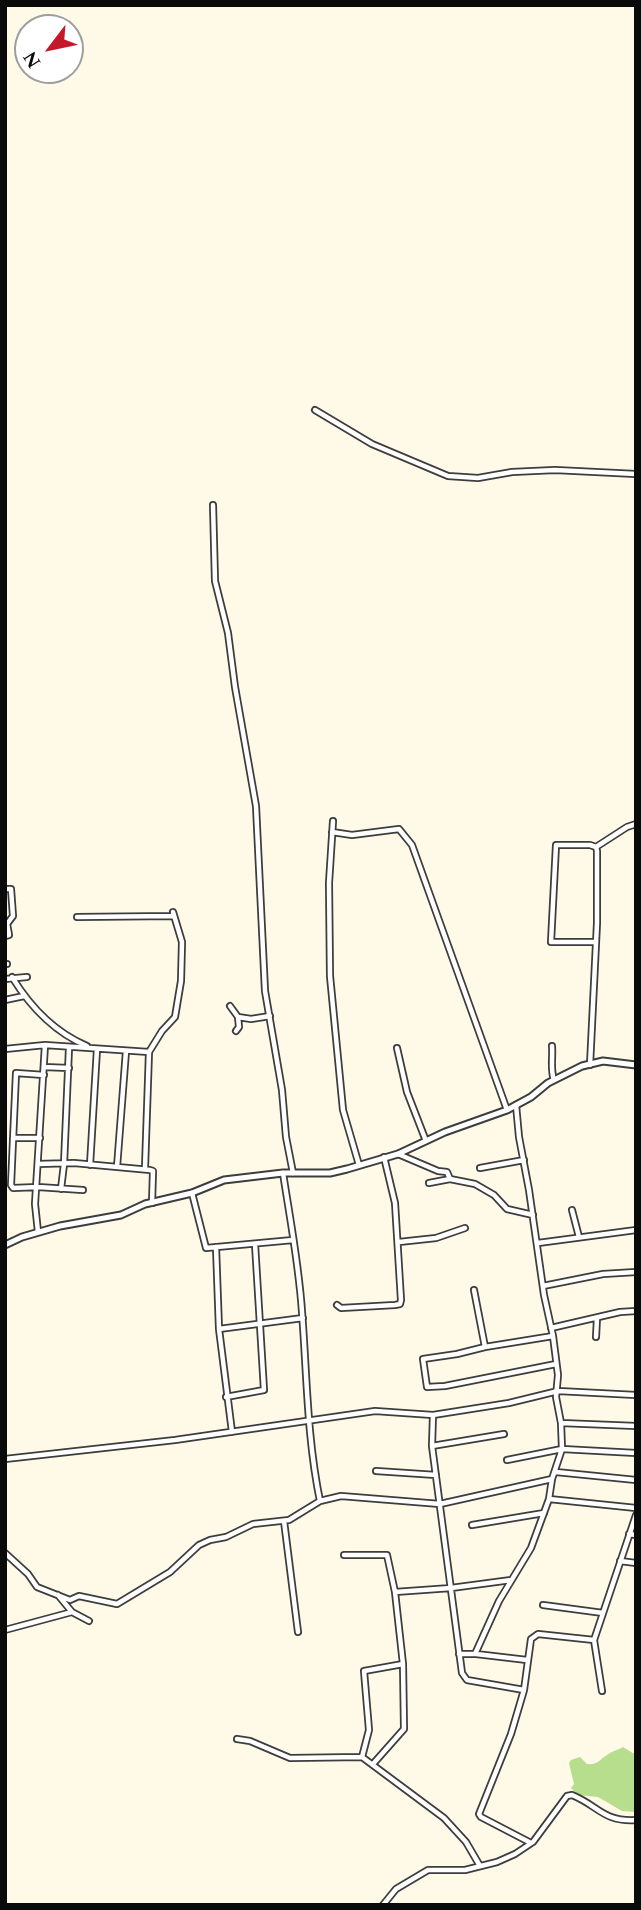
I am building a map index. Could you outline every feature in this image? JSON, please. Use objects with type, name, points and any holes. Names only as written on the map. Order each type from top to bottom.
[{"type":"street","points":[[315,410],[372,444],[448,476],[478,478],[512,472],[555,470],[636,474]]},
{"type":"street","points":[[213,505],[215,581],[228,634],[256,806],[265,991],[293,1173]]},
{"type":"street","points":[[333,821],[329,883],[330,976],[344,1110],[359,1165]]},
{"type":"street","points":[[596,847],[636,824]]},
{"type":"street","points":[[332,832],[352,835],[398,829],[412,845],[507,1110]]},
{"type":"street","points":[[596,847],[556,845],[551,942],[596,942]]},
{"type":"street","points":[[590,1065],[598,881],[596,847]]},
{"type":"street","points":[[5,889],[11,889],[13,916],[7,924],[9,935],[5,936]]},
{"type":"street","points":[[77,917],[173,914],[182,942],[181,981],[175,1017],[149,1052],[145,1168]]},
{"type":"street","points":[[12,977],[23,996],[50,1023],[72,1040],[94,1048]]},
{"type":"street","points":[[5,979],[27,977]]},
{"type":"street","points":[[5,1000],[23,996]]},
{"type":"street","points":[[230,1006],[237,1017],[239,1027],[236,1031]]},
{"type":"street","points":[[237,1017],[251,1019],[270,1016]]},
{"type":"street","points":[[5,1049],[45,1045],[149,1052]]},
{"type":"street","points":[[38,1232],[35,1204],[45,1045]]},
{"type":"street","points":[[552,1046],[553,1062],[550,1071],[554,1080]]},
{"type":"street","points":[[61,1189],[69,1048]]},
{"type":"street","points":[[90,1165],[94,1048]]},
{"type":"street","points":[[397,1048],[407,1092],[426,1141]]},
{"type":"street","points":[[117,1167],[126,1051]]},
{"type":"street","points":[[5,1245],[38,1232],[88,1220],[110,1218],[192,1193],[224,1180],[283,1173],[330,1173],[398,1154],[507,1110],[582,1066],[608,1061],[636,1065]]},
{"type":"street","points":[[44,1067],[69,1068]]},
{"type":"street","points":[[44,1075],[16,1073],[11,1185],[13,1188],[83,1191]]},
{"type":"street","points":[[475,1654],[499,1601],[531,1548],[549,1499],[552,1479],[562,1449],[553,1336],[519,1138],[516,1105]]},
{"type":"street","points":[[13,1138],[40,1138]]},
{"type":"street","points":[[398,1154],[438,1171],[447,1172],[450,1179]]},
{"type":"street","points":[[337,1305],[341,1308],[400,1304],[395,1203],[384,1157]]},
{"type":"street","points":[[480,1168],[524,1160]]},
{"type":"street","points":[[38,1164],[145,1168],[153,1171],[152,1203]]},
{"type":"street","points":[[283,1173],[303,1318],[308,1422],[320,1501]]},
{"type":"street","points":[[429,1183],[450,1179],[482,1187],[507,1209],[533,1215]]},
{"type":"street","points":[[192,1193],[206,1248],[293,1240]]},
{"type":"street","points":[[572,1210],[579,1237]]},
{"type":"street","points":[[399,1242],[436,1238],[465,1228]]},
{"type":"street","points":[[538,1243],[636,1230]]},
{"type":"street","points":[[226,1397],[264,1390],[255,1244]]},
{"type":"street","points":[[216,1247],[219,1329],[232,1432]]},
{"type":"street","points":[[543,1286],[603,1274],[636,1272]]},
{"type":"street","points":[[474,1290],[485,1347]]},
{"type":"street","points":[[551,1328],[636,1311]]},
{"type":"street","points":[[219,1329],[303,1318]]},
{"type":"street","points":[[596,1338],[597,1318]]},
{"type":"street","points":[[553,1336],[423,1359],[427,1387],[445,1386],[556,1363]]},
{"type":"street","points":[[5,1459],[308,1422],[376,1410],[433,1415],[509,1403],[558,1391],[636,1395]]},
{"type":"street","points":[[433,1415],[432,1446],[461,1673],[467,1679],[524,1690]]},
{"type":"street","points":[[561,1423],[636,1426]]},
{"type":"street","points":[[432,1446],[504,1434]]},
{"type":"street","points":[[507,1460],[562,1449],[636,1454]]},
{"type":"street","points":[[376,1471],[436,1475]]},
{"type":"street","points":[[556,1472],[636,1480]]},
{"type":"street","points":[[5,1553],[28,1574],[37,1587],[70,1600],[79,1596],[117,1604],[170,1572],[199,1545],[226,1537],[253,1524],[289,1520],[320,1501],[341,1496],[440,1504],[552,1479]]},
{"type":"street","points":[[549,1499],[636,1508]]},
{"type":"street","points":[[472,1525],[544,1513]]},
{"type":"street","points":[[602,1691],[594,1640],[636,1515]]},
{"type":"street","points":[[284,1521],[298,1632]]},
{"type":"street","points":[[628,1534],[636,1535]]},
{"type":"street","points":[[344,1555],[387,1555],[395,1592],[403,1664],[404,1729],[373,1764]]},
{"type":"street","points":[[620,1561],[636,1563]]},
{"type":"street","points":[[395,1592],[511,1580]]},
{"type":"street","points":[[58,1595],[72,1612],[89,1621]]},
{"type":"street","points":[[543,1605],[603,1613]]},
{"type":"street","points":[[5,1630],[72,1612]]},
{"type":"street","points":[[531,1843],[479,1814],[503,1756],[524,1690],[527,1660],[534,1635],[594,1640]]},
{"type":"street","points":[[460,1654],[527,1660]]},
{"type":"street","points":[[362,1757],[369,1730],[364,1671],[403,1664]]},
{"type":"street","points":[[237,1739],[250,1741],[290,1758],[362,1757],[444,1818],[466,1842],[480,1866]]},
{"type":"street","points":[[383,1905],[396,1889],[428,1870],[465,1870],[497,1863],[515,1854],[531,1843],[564,1799],[572,1795],[613,1820],[636,1820]]},
{"type":"green space","points":[[623,1747],[636,1755],[636,1812],[622,1811],[598,1797],[578,1795],[571,1788],[574,1784],[569,1763],[571,1760],[580,1757],[587,1764],[594,1764]]}]
